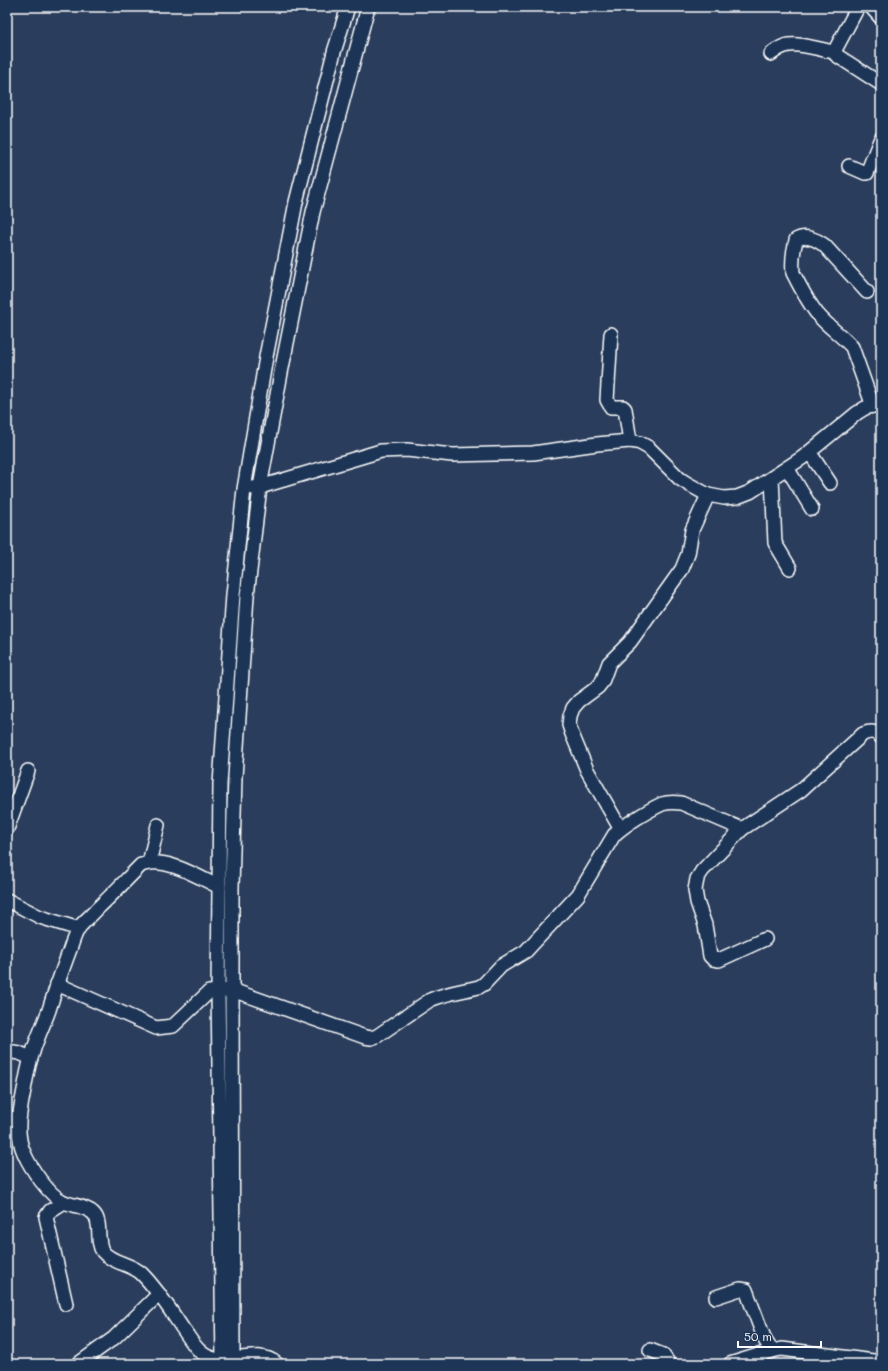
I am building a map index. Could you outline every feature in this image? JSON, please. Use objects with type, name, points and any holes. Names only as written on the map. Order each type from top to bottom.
[{"type":"street","points":[[228,1362],[218,991],[220,784],[233,595],[244,489],[266,357],[296,202],[334,52],[348,7]]},
{"type":"street","points":[[228,1362],[235,777],[247,596],[260,487],[313,212],[368,7]]},
{"type":"street","points":[[834,52],[858,7]]},
{"type":"street","points":[[871,7],[881,18]]},
{"type":"street","points":[[771,54],[782,47],[789,45],[834,52],[836,55],[881,84]]},
{"type":"street","points":[[849,166],[864,173],[868,173],[881,138]]},
{"type":"street","points":[[244,489],[260,487],[381,451],[407,450],[452,455],[533,453],[630,441],[640,443],[649,448],[680,479],[708,495],[724,498],[737,497],[750,492],[810,453],[857,413],[877,405],[852,348],[846,340],[820,318],[793,273],[792,267],[796,240],[803,238],[817,240],[824,245],[867,292]]},
{"type":"street","points":[[611,334],[607,400],[611,407],[623,407],[625,409],[630,441]]},
{"type":"street","points":[[810,453],[830,483]]},
{"type":"street","points":[[787,468],[812,509]]},
{"type":"street","points":[[772,478],[775,543],[790,568]]},
{"type":"street","points":[[620,828],[587,770],[569,725],[570,716],[573,708],[579,701],[598,687],[602,682],[609,663],[630,642],[682,569],[688,554],[692,530],[708,495]]},
{"type":"street","points":[[765,939],[719,960],[713,959],[710,956],[705,925],[695,890],[697,879],[702,871],[742,829],[805,787],[872,734]]},
{"type":"street","points":[[7,829],[28,772]]},
{"type":"street","points":[[57,984],[156,1028],[173,1026],[209,992],[232,990],[371,1038],[377,1036],[430,1000],[446,994],[479,987],[484,984],[501,966],[526,951],[578,895],[614,835],[620,828],[663,804],[672,802],[681,803],[742,829]]},
{"type":"street","points":[[149,863],[158,825]]},
{"type":"street","points":[[219,887],[188,871],[167,864],[149,863],[141,865],[79,929],[57,984],[31,1058],[13,1118],[23,1152],[49,1192],[64,1202],[88,1209],[94,1214],[97,1219],[100,1246],[103,1252],[142,1274],[159,1294],[203,1354],[213,1360],[228,1362],[253,1357],[264,1357],[277,1364]]},
{"type":"street","points":[[7,900],[40,917],[79,929]]},
{"type":"street","points":[[7,1051],[19,1053],[31,1058]]},
{"type":"street","points":[[64,1202],[50,1212],[46,1217],[66,1304]]},
{"type":"street","points":[[716,1297],[740,1289],[746,1290],[765,1340],[772,1351]]},
{"type":"street","points":[[78,1364],[114,1338],[159,1294]]},
{"type":"street","points":[[650,1350],[663,1355],[669,1364]]},
{"type":"street","points":[[730,1364],[772,1351],[791,1350],[881,1362]]}]
